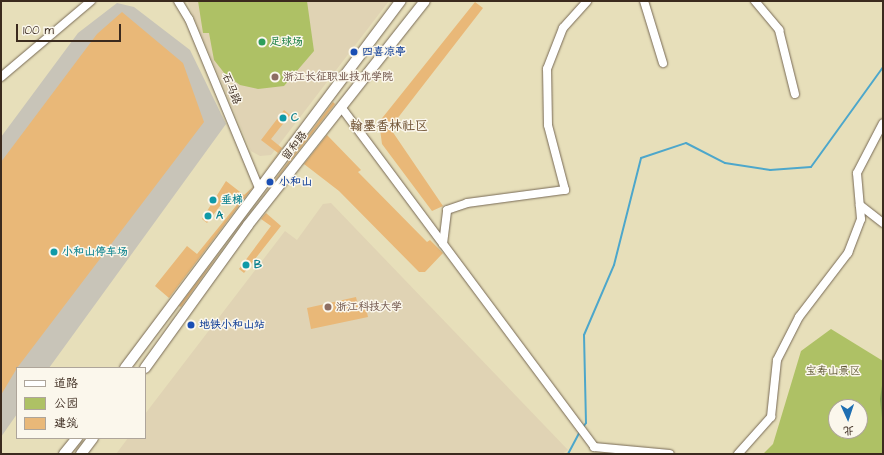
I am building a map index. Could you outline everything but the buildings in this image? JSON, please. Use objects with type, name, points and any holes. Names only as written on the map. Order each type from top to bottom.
[{"type":"main road","name":"留和路","points":[[126,367],[401,1]]},
{"type":"main road","name":"留和路","points":[[146,367],[248,224],[425,1]]},
{"type":"main road","points":[[64,454],[76,439]]},
{"type":"main road","points":[[81,454],[92,439]]},
{"type":"street","points":[[1,77],[91,1]]},
{"type":"street","name":"石马路","points":[[178,1],[190,19],[259,188]]},
{"type":"street","points":[[443,244],[447,210],[467,203],[566,190],[548,125],[547,69],[563,28],[587,1]]},
{"type":"street","points":[[644,1],[663,64]]},
{"type":"street","points":[[755,1],[779,30],[795,94]]},
{"type":"street","points":[[341,107],[594,447],[670,454]]},
{"type":"street","points":[[738,454],[771,416],[778,360],[799,317],[848,253],[861,219],[857,173],[883,123]]},
{"type":"street","points":[[860,204],[883,222]]},
{"type":"shaded area","name":"浙江长征职业技术学院","points":[[187,1],[389,1],[271,155],[260,156],[251,151]]},
{"type":"shaded area","name":"小和山停车场","points":[[117,3],[134,7],[190,50],[226,124],[50,367],[16,367],[16,415],[1,437],[1,137],[78,33]]},
{"type":"shaded area","name":"浙江科技大学","points":[[331,203],[568,450],[562,454],[116,454],[127,439],[146,439],[146,413],[285,231],[297,240],[323,204]]},
{"type":"green space","name":"足球场","points":[[198,1],[307,1],[314,51],[284,86],[258,89],[240,85],[225,74],[214,60],[209,33],[203,33]]},
{"type":"green space","name":"宝寿山景区","points":[[831,329],[883,361],[883,454],[763,454],[773,444],[801,351]]},
{"type":"green space","points":[[883,379],[883,427],[880,399]]},
{"type":"waterway","points":[[583,427],[586,423],[584,335],[614,265],[641,158],[686,143],[725,163],[770,170],[811,167],[883,67]]},
{"type":"waterway","points":[[568,454],[579,433]]},
{"type":"place","name":"足球场","points":[[262,42]]},
{"type":"place","name":"四喜凉亭","points":[[354,52]]},
{"type":"place","name":"浙江长征职业技术学院","points":[[275,77]]},
{"type":"place","name":"C","points":[[283,118]]},
{"type":"place","name":"小和山","points":[[270,182]]},
{"type":"place","name":"垂梯","points":[[213,200]]},
{"type":"place","name":"A","points":[[208,216]]},
{"type":"place","name":"小和山停车场","points":[[54,252]]},
{"type":"place","name":"B","points":[[246,265]]},
{"type":"place","name":"浙江科技大学","points":[[328,307]]},
{"type":"place","name":"地铁小和山站","points":[[191,325]]},
{"type":"district","name":"翰墨香林社区","points":[[389,126]]}]
